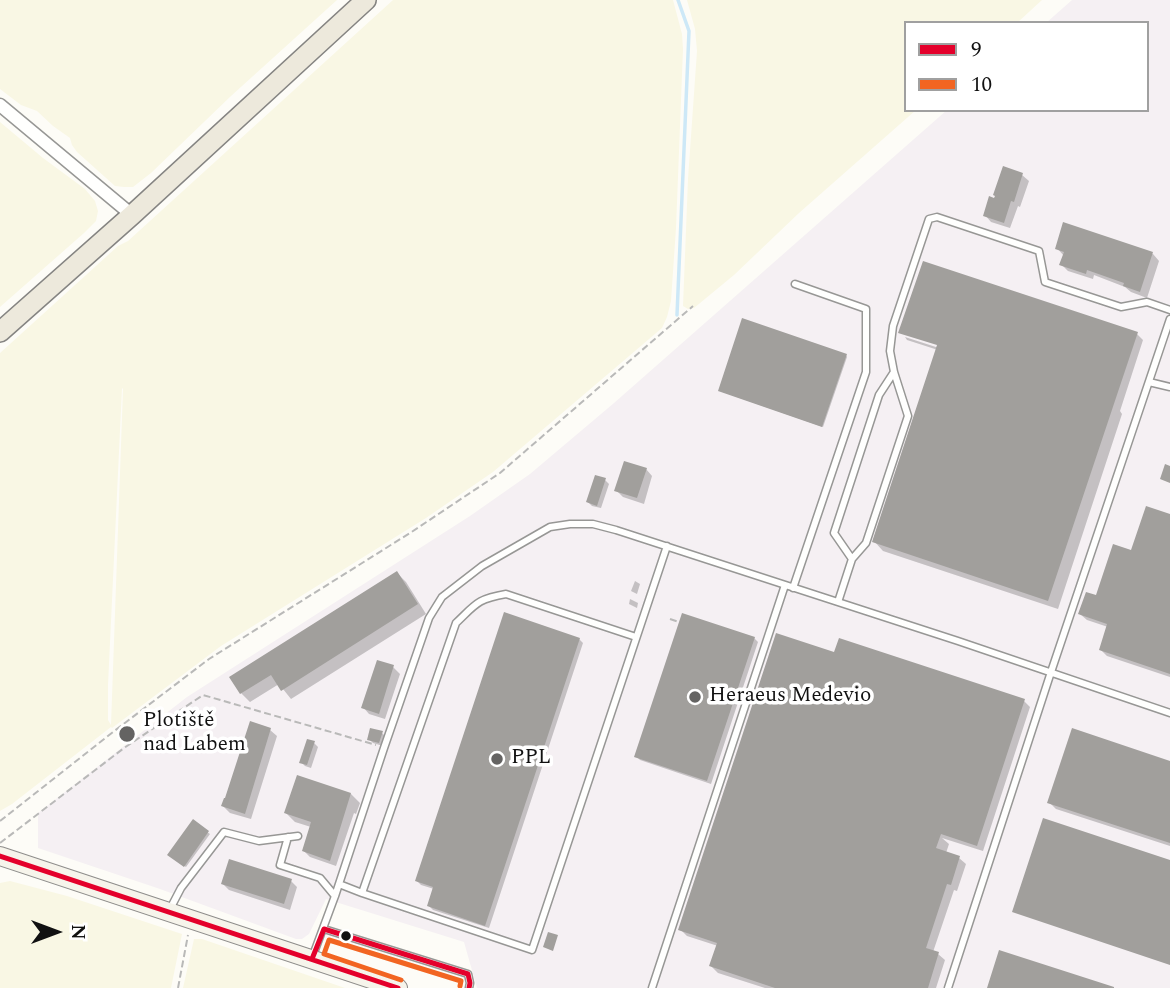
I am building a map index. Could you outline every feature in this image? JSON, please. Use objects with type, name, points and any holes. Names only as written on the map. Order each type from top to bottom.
[{"type":"main road","points":[[0,332],[366,0]]},
{"type":"main road","points":[[0,856],[398,988]]},
{"type":"street","points":[[0,105],[132,215]]},
{"type":"lane","points":[[838,602],[852,559],[866,543],[908,416],[890,351],[893,326],[929,219],[937,217],[1039,251],[1045,282],[1121,307],[1147,302],[1170,310]]},
{"type":"lane","points":[[793,588],[866,372],[866,309],[795,284]]},
{"type":"lane","points":[[948,988],[1170,319]]},
{"type":"lane","points":[[852,559],[834,533],[879,396],[894,372]]},
{"type":"lane","points":[[1149,382],[1170,387]]},
{"type":"lane","points":[[312,959],[340,884],[429,618],[442,597],[482,566],[550,527],[593,524],[667,546],[1170,713]]},
{"type":"lane","points":[[340,884],[532,950],[667,546]]},
{"type":"lane","points":[[652,988],[785,585]]},
{"type":"lane","points":[[362,892],[456,623],[478,602],[506,594],[636,638]]},
{"type":"lane","points":[[168,912],[181,888],[223,832],[259,841],[299,836]]},
{"type":"lane","points":[[288,837],[280,865],[320,878],[335,896]]},
{"type":"lane","points":[[324,929],[468,974],[469,988]]},
{"type":"path","points":[[0,821],[203,663],[500,473],[693,306]]},
{"type":"path","points":[[670,619],[679,622]]},
{"type":"path","points":[[0,843],[124,748],[203,695],[384,748]]},
{"type":"path","points":[[178,988],[187,937],[193,920]]},
{"type":"shaded area","points":[[0,0],[337,0],[151,173],[133,187],[124,187],[115,186],[77,152],[70,138],[37,111],[21,105],[0,89]]},
{"type":"shaded area","points":[[393,0],[673,0],[683,49],[671,301],[662,328],[493,472],[426,518],[221,646],[0,811],[0,353],[118,246],[128,241]],"holes":[[[123,389],[111,725],[108,720],[108,685]]]},
{"type":"shaded area","points":[[687,0],[1042,0],[1019,21],[904,21],[904,112],[914,112],[799,213],[734,275],[694,308],[688,309],[683,306],[697,51],[695,29]]},
{"type":"shaded area","points":[[1072,0],[1170,0],[1170,988],[477,988],[464,942],[326,899],[309,934],[302,939],[296,939],[38,848],[38,813],[187,697],[470,516],[530,474],[945,112],[1149,112],[1149,21],[1048,21]]},
{"type":"shaded area","points":[[0,122],[85,189],[95,201],[98,211],[96,221],[84,233],[0,307]]},
{"type":"shaded area","points":[[10,881],[67,896],[182,934],[171,988],[0,988],[0,883]]},
{"type":"shaded area","points":[[194,939],[202,939],[345,988],[183,988]]},
{"type":"building","points":[[1003,166],[1023,173],[1004,223],[983,216],[989,196],[995,196],[993,195]]},
{"type":"building","points":[[1063,222],[1153,252],[1140,292],[1123,286],[1124,283],[1087,270],[1086,274],[1059,265],[1064,252],[1055,249]]},
{"type":"building","points":[[923,261],[1138,332],[1048,601],[872,542],[937,345],[898,333]]},
{"type":"building","points":[[742,318],[847,354],[822,427],[718,391]]},
{"type":"building","points":[[624,461],[647,468],[637,498],[614,491]]},
{"type":"building","points":[[1165,464],[1170,466],[1170,483],[1160,479]]},
{"type":"building","points":[[595,475],[606,478],[597,506],[586,502]]},
{"type":"building","points":[[1146,506],[1170,514],[1170,674],[1099,650],[1107,624],[1078,614],[1086,592],[1096,595],[1113,544],[1131,550]]},
{"type":"building","points":[[397,571],[418,604],[281,691],[271,675],[240,694],[229,677]]},
{"type":"building","name":"PPL","points":[[504,612],[580,638],[485,926],[427,906],[433,887],[415,881]]},
{"type":"building","name":"Heraeus Medevio","points":[[682,613],[755,637],[707,781],[634,757]]},
{"type":"building","points":[[776,633],[834,652],[839,638],[1025,699],[977,846],[941,834],[936,848],[960,856],[951,885],[947,884],[926,948],[939,952],[928,988],[775,988],[709,966],[717,943],[678,930]]},
{"type":"building","points":[[377,660],[394,665],[379,714],[361,708]]},
{"type":"building","points":[[250,721],[271,728],[245,814],[221,806]]},
{"type":"building","points":[[370,728],[383,731],[379,743],[367,740]]},
{"type":"building","points":[[1072,728],[1170,761],[1170,843],[1047,803]]},
{"type":"building","points":[[307,739],[315,741],[307,765],[299,763]]},
{"type":"building","points":[[297,775],[351,793],[330,861],[302,851],[311,822],[284,813]]},
{"type":"building","points":[[1043,818],[1170,860],[1170,965],[1012,912]]},
{"type":"building","points":[[193,819],[209,831],[184,867],[167,855]]},
{"type":"building","points":[[229,859],[292,879],[284,904],[221,884]]},
{"type":"building","points":[[548,932],[558,935],[553,951],[543,947]]},
{"type":"building","points":[[999,950],[1114,987],[1114,988],[987,988]]},
{"type":"waterway","points":[[677,315],[689,31],[678,0]]},
{"type":"transit line","name":"9","points":[[0,856],[398,988]]},
{"type":"transit line","name":"9","points":[[312,959],[324,929],[468,974],[469,988]]},
{"type":"transit line","name":"10","points":[[401,980],[324,954],[329,940],[461,981],[460,986]]},
{"type":"place","name":"Heraeus Medevio","points":[[695,697]]},
{"type":"place","name":"Plotiště nad Labem","points":[[127,734]]},
{"type":"place","name":"PPL","points":[[497,759]]}]
